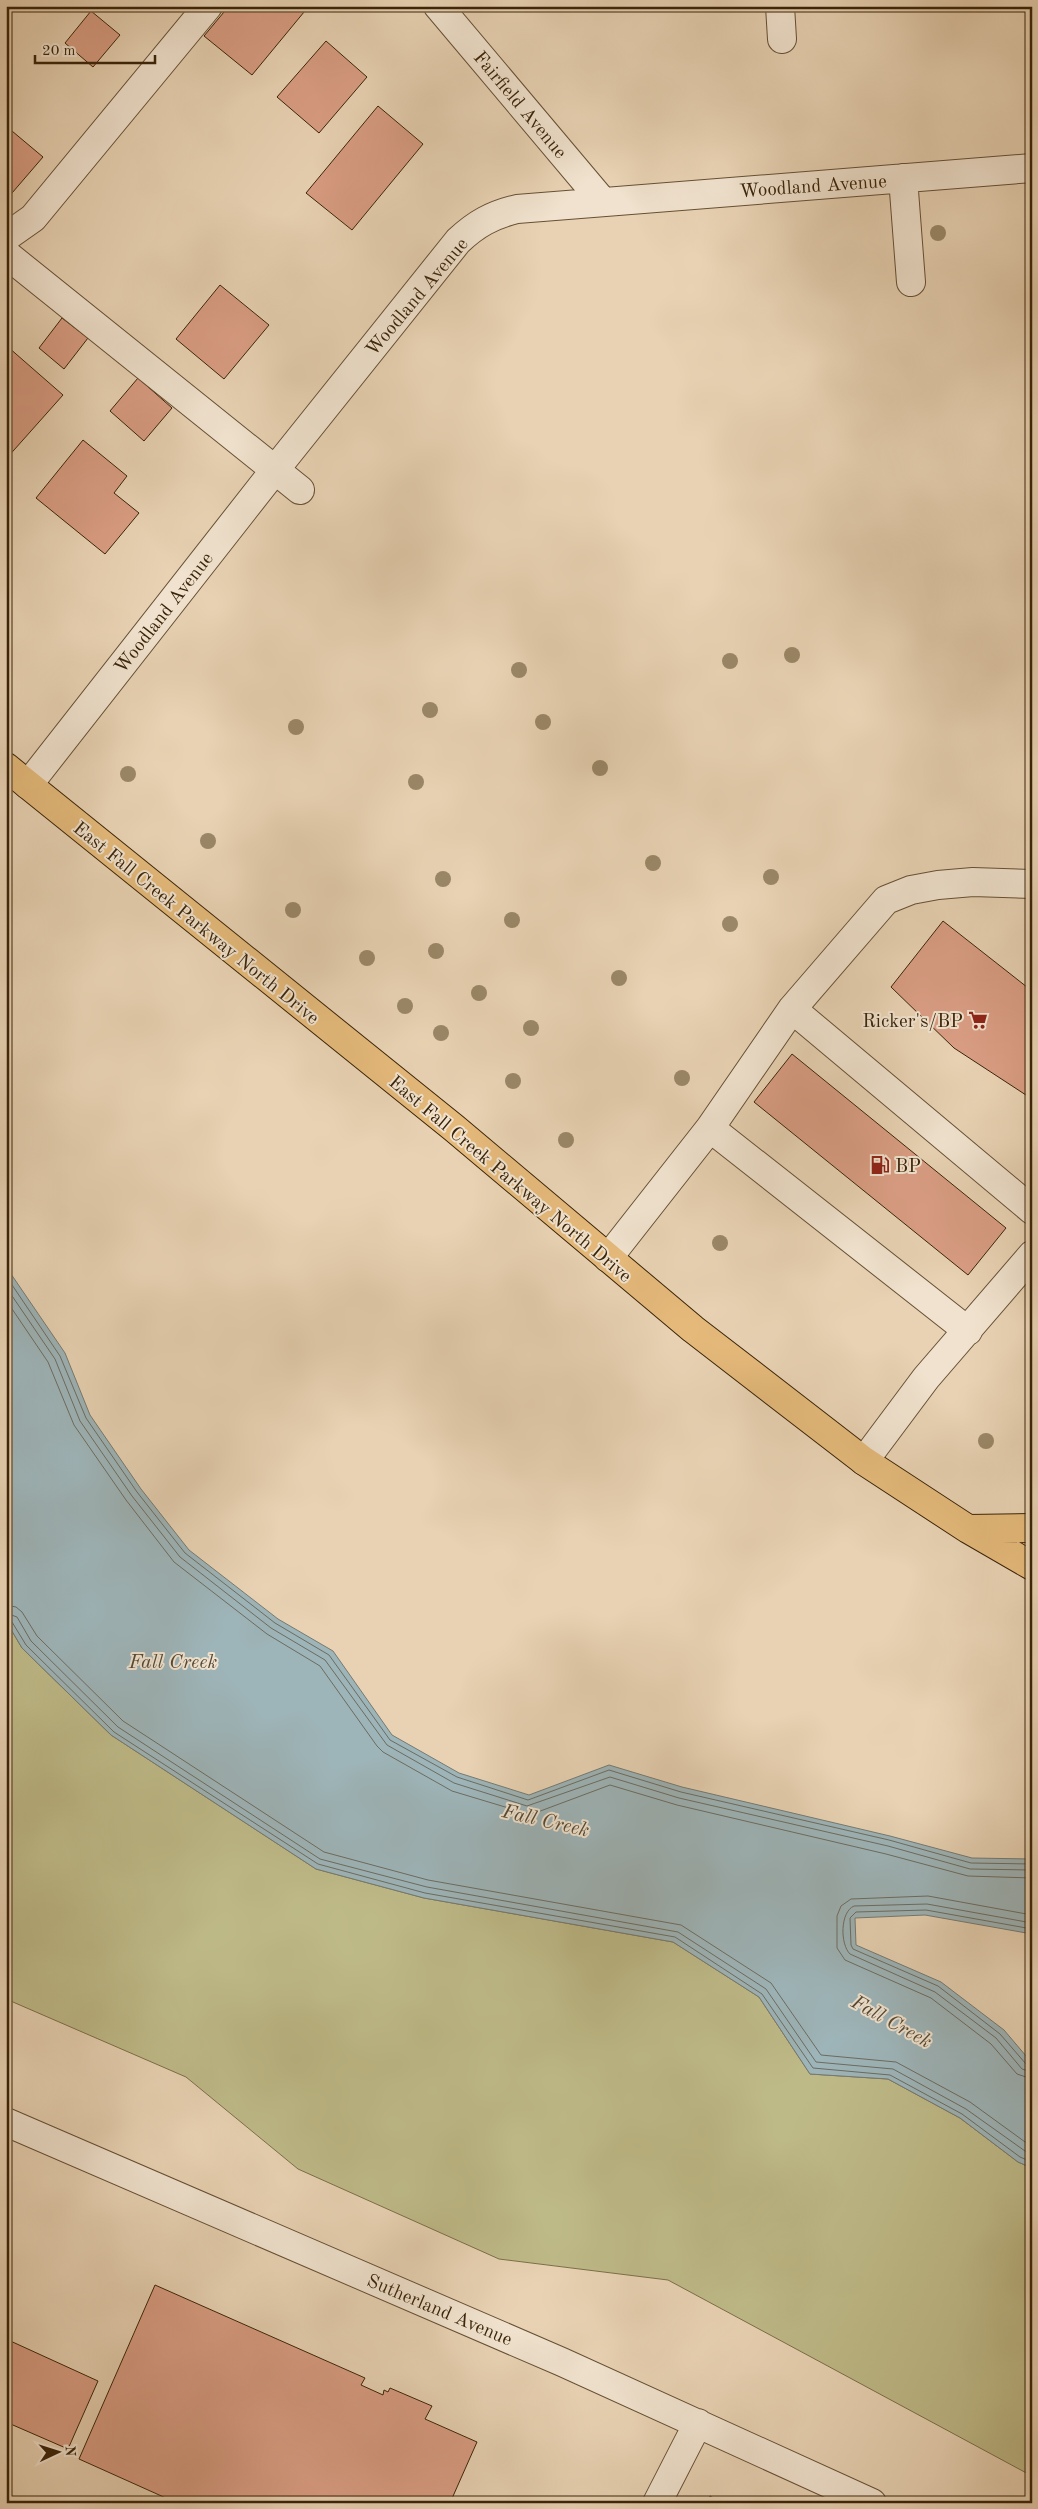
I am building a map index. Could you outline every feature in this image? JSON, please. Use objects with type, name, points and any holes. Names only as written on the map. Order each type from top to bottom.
[{"type":"main road","name":"East Fall Creek Parkway North Drive","points":[[6,768],[454,1128],[693,1330],[864,1461],[968,1529],[1032,1566]]},
{"type":"main road","points":[[968,1529],[1032,1528]]},
{"type":"street","points":[[6,238],[33,218],[208,6]]},
{"type":"street","name":"Fairfield Avenue","points":[[438,6],[603,202]]},
{"type":"street","points":[[780,6],[782,39]]},
{"type":"street","name":"Woodland Avenue","points":[[28,785],[274,471],[458,242],[475,226],[492,215],[517,209],[1032,168]]},
{"type":"street","points":[[904,178],[911,282]]},
{"type":"street","points":[[6,254],[300,490]]},
{"type":"street","points":[[608,1258],[710,1128],[792,1009],[886,900],[911,890],[938,885],[973,882],[1032,884]]},
{"type":"street","points":[[792,1009],[1032,1210]]},
{"type":"street","points":[[710,1128],[968,1331]]},
{"type":"street","points":[[864,1461],[926,1378],[1032,1255]]},
{"type":"street","name":"Sutherland Avenue","points":[[6,2122],[562,2362],[872,2503]]},
{"type":"street","points":[[657,2503],[698,2423]]},
{"type":"shaded area","points":[[6,1621],[22,1648],[111,1735],[316,1869],[424,1898],[673,1942],[759,1997],[810,2074],[888,2079],[960,2118],[1018,2162],[1032,2168],[1032,2476],[668,2280],[499,2259],[298,2169],[186,2077],[6,1999]]},
{"type":"water","name":"Fall Creek","points":[[6,1260],[11,1274],[65,1353],[90,1415],[141,1489],[189,1550],[278,1619],[333,1651],[392,1735],[459,1773],[529,1795],[609,1765],[682,1787],[890,1836],[972,1858],[1032,1859],[1032,1934],[925,1915],[855,1918],[856,1945],[941,1982],[1004,2030],[1032,2063],[1032,2168],[1018,2162],[960,2118],[888,2079],[810,2074],[759,1997],[673,1942],[424,1898],[316,1869],[111,1735],[22,1648],[6,1621]]},
{"type":"building","points":[[229,6],[309,6],[252,75],[204,36]]},
{"type":"building","points":[[91,11],[120,35],[93,67],[65,43]]},
{"type":"building","points":[[326,41],[367,77],[319,133],[277,97]]},
{"type":"building","points":[[378,106],[423,144],[352,230],[306,193]]},
{"type":"building","points":[[6,126],[43,157],[6,200]]},
{"type":"building","points":[[220,285],[269,325],[224,379],[176,339]]},
{"type":"building","points":[[62,318],[88,338],[64,369],[39,348]]},
{"type":"building","points":[[8,347],[63,395],[6,459],[6,349]]},
{"type":"building","points":[[138,378],[172,408],[144,441],[110,411]]},
{"type":"building","points":[[83,440],[127,476],[114,493],[139,513],[105,554],[36,498]]},
{"type":"building","name":"Ricker's/BP","points":[[943,921],[1032,991],[1032,1093],[1029,1097],[954,1048],[891,987]]},
{"type":"building","name":"BP","points":[[792,1054],[1006,1228],[968,1275],[754,1102]]},
{"type":"building","points":[[155,2285],[365,2378],[361,2385],[383,2395],[384,2390],[388,2392],[390,2388],[432,2406],[425,2419],[477,2442],[450,2503],[177,2503],[79,2459]]},
{"type":"building","points":[[6,2339],[98,2381],[68,2449],[6,2422]]},
{"type":"building","points":[[710,2496],[722,2503],[707,2503]]},
{"type":"place","name":"Ricker's/BP","points":[[978,1020]]},
{"type":"place","name":"BP","points":[[880,1165]]}]
